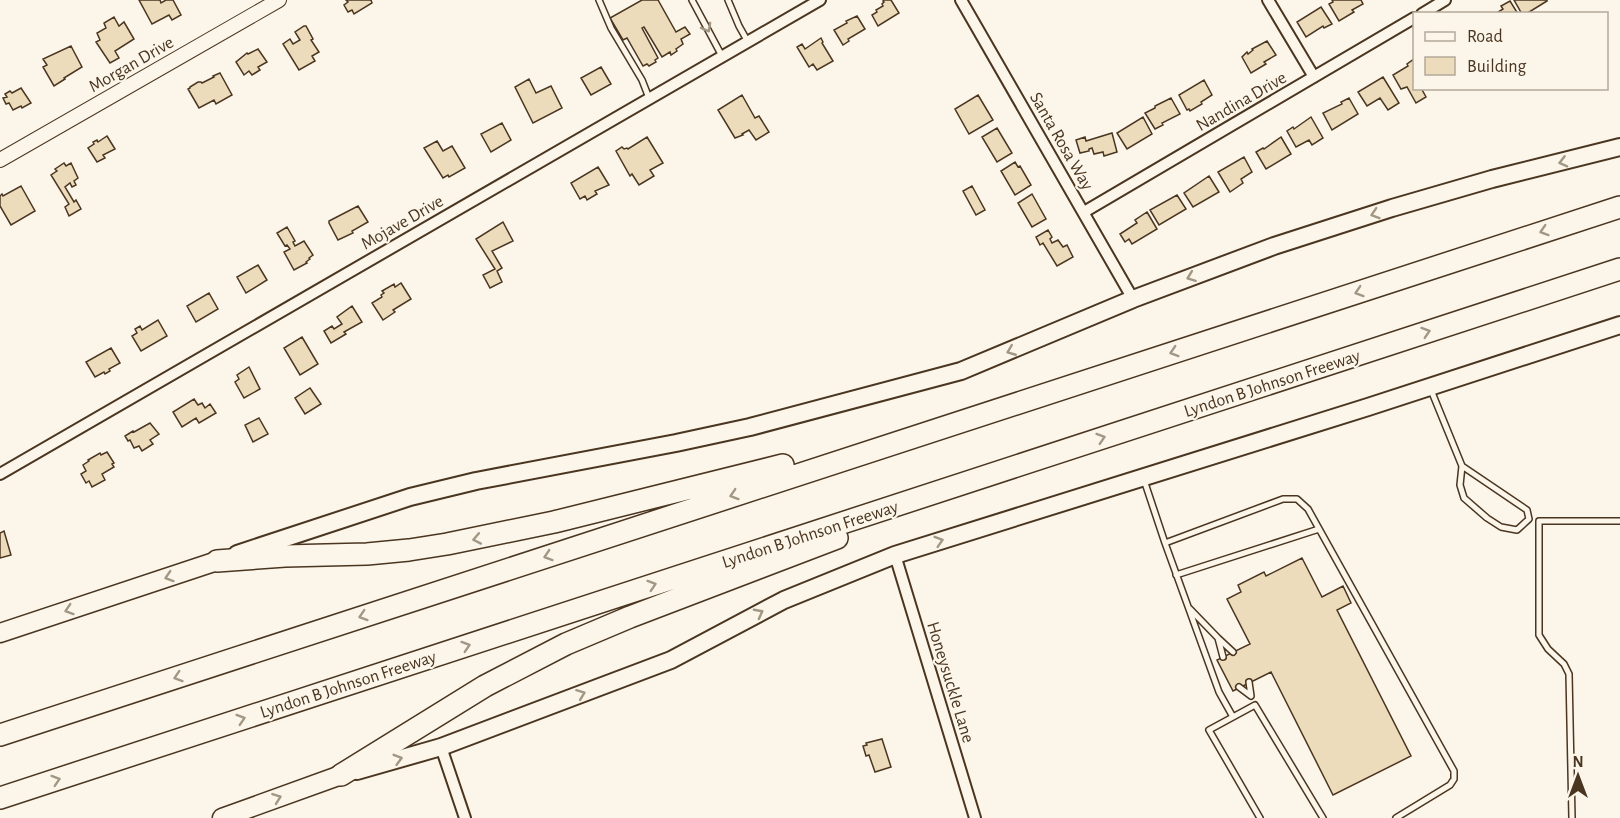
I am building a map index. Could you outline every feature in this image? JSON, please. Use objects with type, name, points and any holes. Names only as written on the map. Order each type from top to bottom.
[{"type":"highway","points":[[0,735],[1620,207]]},
{"type":"highway","name":"Lyndon B Johnson Freeway","points":[[0,798],[1620,269]]},
{"type":"highway","points":[[218,561],[378,553],[490,536],[746,476],[1029,399]]},
{"type":"highway","points":[[341,775],[485,686],[566,644],[630,617],[763,568],[1046,457]]},
{"type":"main road","points":[[0,638],[9,630],[410,497],[476,481],[750,427],[961,371],[1134,298],[1274,246],[1492,179],[1620,147]]},
{"type":"main road","points":[[222,818],[341,775],[441,747],[671,660],[784,600],[895,555],[1143,479],[1620,325]]},
{"type":"street","name":"Morgan Drive","points":[[0,160],[279,0]]},
{"type":"street","name":"Mojave Drive","points":[[0,474],[820,0]]},
{"type":"street","name":"Santa Rosa Way","points":[[961,0],[1134,298]]},
{"type":"street","points":[[1268,0],[1314,77]]},
{"type":"street","points":[[1425,12],[1445,0]]},
{"type":"street","name":"Nandina Drive","points":[[1084,212],[1413,19]]},
{"type":"street","name":"Honeysuckle Lane","points":[[895,555],[975,818]]},
{"type":"street","points":[[441,747],[465,818]]},
{"type":"lane","points":[[599,0],[611,28],[642,80],[648,98]]},
{"type":"lane","points":[[692,0],[722,56]]},
{"type":"lane","points":[[728,0],[738,26],[748,42]]},
{"type":"lane","points":[[1430,387],[1462,466],[1460,485],[1464,498],[1501,527],[1517,530],[1529,519]]},
{"type":"lane","points":[[1462,466],[1527,510],[1529,519]]},
{"type":"lane","points":[[1143,479],[1187,605],[1220,692],[1233,717]]},
{"type":"lane","points":[[1165,543],[1283,500],[1297,499],[1308,509],[1454,771],[1454,779],[1450,785],[1395,818]]},
{"type":"lane","points":[[1529,519],[1620,521]]},
{"type":"lane","points":[[1539,521],[1539,635],[1548,649],[1564,664],[1569,674],[1572,818]]},
{"type":"lane","points":[[1176,575],[1319,529]]},
{"type":"lane","points":[[1187,605],[1233,652]]},
{"type":"lane","points":[[1218,638],[1223,657]]},
{"type":"lane","points":[[1249,682],[1255,705],[1323,818]]},
{"type":"lane","points":[[1239,687],[1251,696]]},
{"type":"lane","points":[[1255,705],[1209,730],[1260,818]]},
{"type":"building","points":[[139,0],[160,0],[161,3],[173,0],[181,15],[172,20],[169,15],[152,24]]},
{"type":"building","points":[[346,0],[371,0],[372,3],[354,14],[352,10],[348,12],[344,5],[348,2]]},
{"type":"building","points":[[642,0],[658,0],[676,32],[685,27],[690,34],[681,39],[683,44],[676,49],[677,51],[662,57],[644,27],[642,28],[658,58],[649,66],[647,64],[643,66],[627,38],[623,40],[610,18]]},
{"type":"building","points":[[884,0],[891,0],[899,13],[878,26],[872,15],[883,6]]},
{"type":"building","points":[[1332,0],[1361,0],[1363,4],[1339,21],[1329,4],[1333,2]]},
{"type":"building","points":[[1514,0],[1547,0],[1529,12],[1521,12]]},
{"type":"building","points":[[1510,1],[1517,12],[1498,12],[1503,9],[1501,6]]},
{"type":"building","points":[[1321,7],[1332,24],[1324,28],[1323,26],[1306,37],[1297,22]]},
{"type":"building","points":[[857,16],[865,29],[848,39],[849,41],[843,45],[834,30]]},
{"type":"building","points":[[114,17],[119,26],[124,22],[134,39],[115,51],[119,58],[110,63],[96,42],[100,40],[97,33],[106,28],[104,23]]},
{"type":"building","points":[[304,26],[319,52],[312,56],[315,61],[299,70],[283,44],[290,39],[293,44],[300,40],[295,32]]},
{"type":"building","points":[[821,38],[833,61],[817,70],[813,64],[809,67],[797,47],[802,44],[805,49]]},
{"type":"building","points":[[1267,41],[1276,55],[1251,73],[1242,57]]},
{"type":"building","points":[[71,46],[82,67],[54,86],[43,67],[47,65],[43,59]]},
{"type":"building","points":[[258,49],[267,62],[258,67],[260,70],[252,75],[249,71],[244,75],[236,62],[247,53]]},
{"type":"building","points":[[1413,60],[1413,90],[1422,90],[1426,97],[1416,103],[1407,87],[1401,89],[1393,75],[1408,66],[1407,64]]},
{"type":"building","points":[[601,67],[611,84],[591,95],[581,78]]},
{"type":"building","points":[[220,73],[232,95],[216,104],[214,100],[199,108],[188,89]]},
{"type":"building","points":[[1383,77],[1399,103],[1388,110],[1380,98],[1367,106],[1358,92]]},
{"type":"building","points":[[529,79],[536,93],[551,86],[562,108],[533,123],[515,87]]},
{"type":"building","points":[[1204,80],[1212,95],[1201,102],[1202,104],[1190,111],[1187,110],[1179,95]]},
{"type":"building","points":[[21,88],[31,103],[13,110],[3,98],[7,97],[5,94],[10,91],[12,93]]},
{"type":"building","points":[[742,95],[755,118],[759,116],[769,132],[756,140],[749,130],[735,138],[718,110]]},
{"type":"building","points":[[978,95],[993,120],[969,134],[955,109]]},
{"type":"building","points":[[1171,98],[1180,114],[1155,129],[1145,113]]},
{"type":"building","points":[[1349,98],[1358,114],[1332,130],[1323,113]]},
{"type":"building","points":[[1143,117],[1152,134],[1127,149],[1117,133]]},
{"type":"building","points":[[1311,117],[1323,138],[1312,145],[1309,140],[1296,147],[1287,131]]},
{"type":"building","points":[[502,123],[511,140],[491,152],[481,134]]},
{"type":"building","points":[[997,128],[1012,153],[997,162],[982,137]]},
{"type":"building","points":[[1112,133],[1117,152],[1104,156],[1103,152],[1094,154],[1092,148],[1080,153],[1076,140],[1085,137],[1086,141]]},
{"type":"building","points":[[107,136],[115,149],[103,155],[105,158],[97,162],[88,148],[94,144],[93,142],[97,140],[98,142]]},
{"type":"building","points":[[647,137],[663,163],[650,170],[654,176],[639,185],[632,174],[630,176],[616,151],[622,147],[628,149]]},
{"type":"building","points":[[1281,137],[1291,154],[1266,169],[1256,152]]},
{"type":"building","points":[[437,141],[443,151],[452,146],[465,168],[443,178],[424,148]]},
{"type":"building","points":[[1244,157],[1252,172],[1241,179],[1243,183],[1230,192],[1218,172]]},
{"type":"building","points":[[1015,162],[1018,167],[1020,166],[1031,185],[1015,195],[1001,171]]},
{"type":"building","points":[[64,163],[66,166],[71,163],[78,178],[74,181],[76,185],[72,187],[70,183],[65,187],[81,209],[69,216],[65,207],[69,204],[51,175]]},
{"type":"building","points":[[598,167],[609,185],[595,191],[597,194],[587,200],[585,196],[580,199],[571,183]]},
{"type":"building","points":[[1209,176],[1219,192],[1193,207],[1184,193]]},
{"type":"building","points":[[21,186],[35,211],[11,225],[0,206],[0,196]]},
{"type":"building","points":[[972,186],[985,210],[976,215],[963,191]]},
{"type":"building","points":[[1032,194],[1046,219],[1032,227],[1018,203]]},
{"type":"building","points":[[1177,195],[1186,209],[1159,225],[1150,210]]},
{"type":"building","points":[[358,206],[368,222],[338,240],[329,221]]},
{"type":"building","points":[[1147,212],[1157,229],[1132,244],[1129,239],[1125,242],[1120,234],[1137,223],[1135,220]]},
{"type":"building","points":[[503,222],[513,241],[492,251],[502,268],[497,271],[502,282],[490,288],[483,275],[495,269],[476,239]]},
{"type":"building","points":[[287,227],[295,241],[293,242],[295,246],[304,241],[313,255],[307,263],[294,270],[284,252],[290,249],[287,245],[285,246],[277,233]]},
{"type":"building","points":[[1048,230],[1052,243],[1058,240],[1063,247],[1067,245],[1073,257],[1057,266],[1043,243],[1040,245],[1036,237]]},
{"type":"building","points":[[258,265],[267,280],[246,293],[237,277]]},
{"type":"building","points":[[401,283],[411,299],[393,310],[395,312],[383,320],[372,303],[382,297],[384,293],[382,291]]},
{"type":"building","points":[[209,293],[218,309],[196,322],[187,306]]},
{"type":"building","points":[[352,306],[362,322],[344,332],[346,334],[331,343],[324,331],[342,324],[337,317]]},
{"type":"building","points":[[158,320],[167,336],[141,351],[132,336],[137,333],[135,329],[140,326],[142,330]]},
{"type":"building","points":[[302,337],[318,364],[300,375],[284,348]]},
{"type":"building","points":[[111,348],[120,363],[105,374],[104,372],[95,377],[86,362]]},
{"type":"building","points":[[249,367],[260,389],[244,398],[235,382],[239,379],[237,375]]},
{"type":"building","points":[[310,388],[321,404],[305,414],[295,398]]},
{"type":"building","points":[[194,399],[198,405],[202,403],[205,408],[210,404],[216,413],[199,423],[196,418],[182,427],[173,412]]},
{"type":"building","points":[[259,418],[268,434],[253,442],[245,425]]},
{"type":"building","points":[[150,423],[159,434],[150,440],[153,444],[142,451],[139,446],[134,448],[125,436]]},
{"type":"building","points":[[107,452],[114,467],[102,474],[105,480],[92,487],[89,481],[86,483],[81,474],[86,471],[83,465],[100,453],[101,455]]},
{"type":"building","points":[[4,531],[11,555],[0,558],[0,533]]},
{"type":"building","points":[[1302,558],[1322,597],[1343,586],[1351,603],[1337,610],[1411,756],[1333,795],[1271,672],[1233,691],[1217,660],[1250,644],[1227,599],[1241,592],[1238,585],[1264,572],[1266,576]]},
{"type":"building","points":[[882,739],[891,767],[875,772],[863,746]]}]
